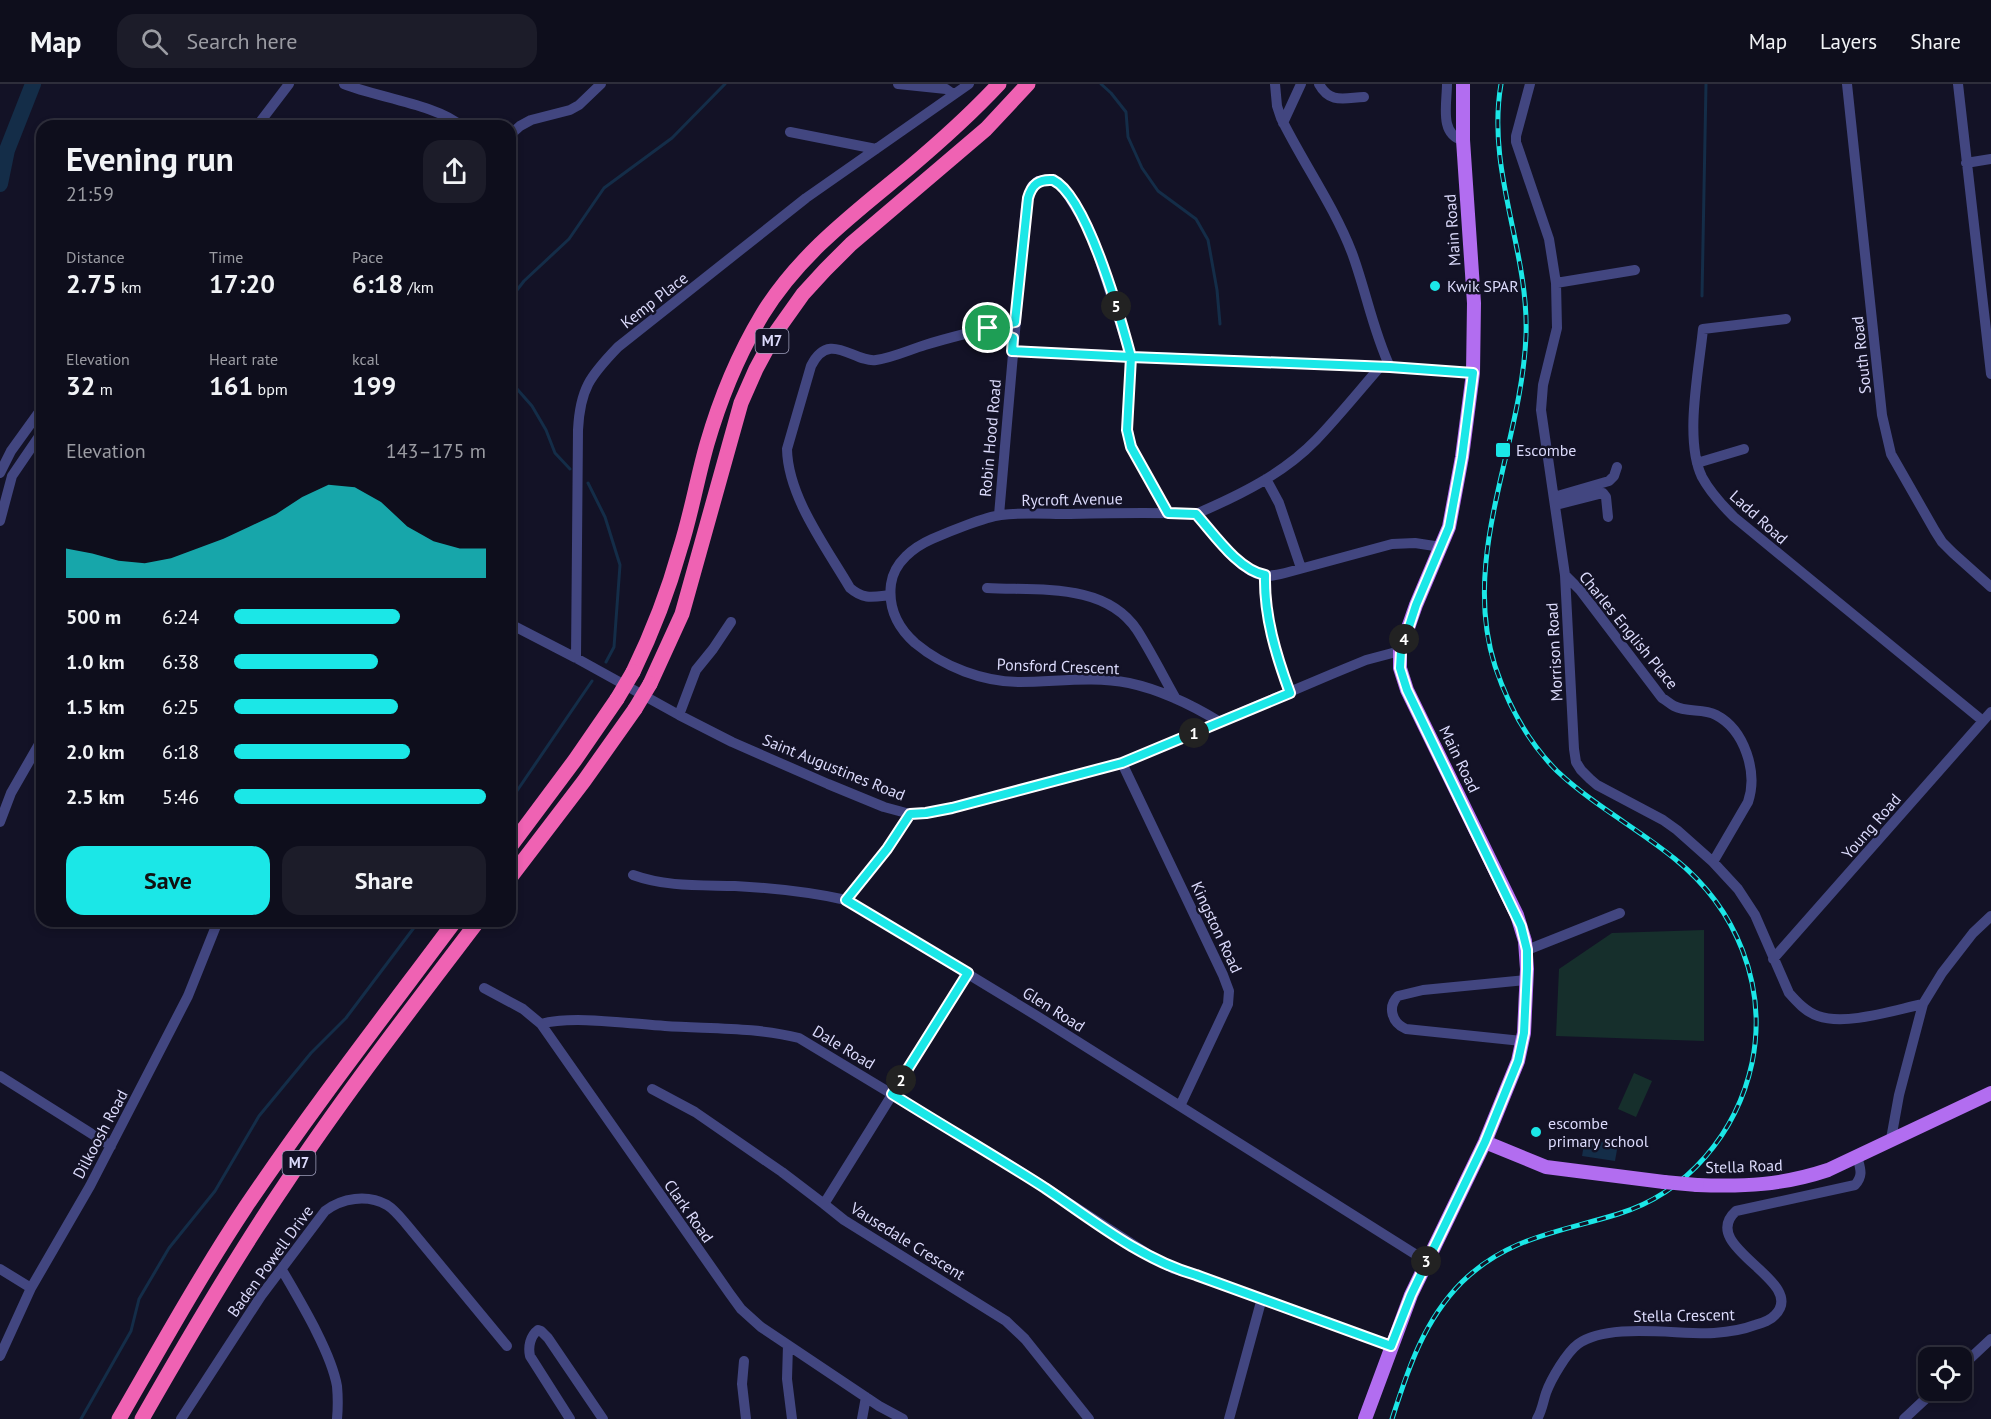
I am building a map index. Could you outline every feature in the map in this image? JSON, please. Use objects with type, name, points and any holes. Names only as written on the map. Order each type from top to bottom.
[{"type":"highway","name":"M7","points":[[516,839],[617,699],[648,641],[681,548],[720,402],[740,354],[763,313],[794,272],[832,231],[967,118],[999,84]]},
{"type":"highway","name":"M7","points":[[516,870],[584,781],[650,684],[682,614],[741,404],[756,369],[776,332],[803,294],[851,244],[979,135],[1028,84]]},
{"type":"highway","name":"M7","points":[[119,1419],[196,1286],[244,1210],[312,1111],[450,927]]},
{"type":"highway","name":"M7","points":[[142,1419],[235,1262],[283,1187],[351,1090],[473,927]]},
{"type":"main road","name":"Main Road","points":[[1365,1419],[1391,1346],[1426,1261],[1485,1142],[1512,1078],[1522,1041],[1527,980],[1527,950],[1517,915],[1403,679],[1400,668],[1401,651],[1410,621],[1449,527],[1454,508],[1473,373],[1474,303],[1463,140],[1463,84]]},
{"type":"main road","name":"Stella Road","points":[[1485,1142],[1546,1167],[1697,1185],[1738,1186],[1785,1182],[1828,1170],[1991,1093]]},
{"type":"street","points":[[262,120],[289,84]]},
{"type":"street","points":[[344,84],[436,112],[454,120]]},
{"type":"street","points":[[516,130],[531,120],[570,110],[579,105],[601,84]]},
{"type":"street","points":[[898,84],[946,90],[953,94]]},
{"type":"street","name":"Kemp Place","points":[[576,658],[579,407],[586,385],[599,366],[618,347],[806,198],[969,84]]},
{"type":"street","points":[[1275,84],[1277,106],[1283,123],[1352,252],[1382,349],[1385,367]]},
{"type":"street","points":[[1283,123],[1301,84]]},
{"type":"street","points":[[1319,84],[1323,92],[1330,97],[1364,97]]},
{"type":"street","points":[[1447,84],[1446,112],[1449,130],[1456,138],[1463,140]]},
{"type":"street","name":"Morrison Road","points":[[1530,84],[1516,142],[1549,239],[1556,283],[1557,328],[1543,385],[1541,410],[1565,575],[1576,762],[1597,785],[1663,819],[1713,862],[1747,901],[1789,993],[1816,1016],[1845,1018],[1923,1004]]},
{"type":"street","name":"South Road","points":[[1847,84],[1887,444],[1897,466],[1942,542],[1991,587]]},
{"type":"street","points":[[1958,84],[1991,374]]},
{"type":"street","points":[[790,132],[876,149]]},
{"type":"street","points":[[849,143],[858,161]]},
{"type":"street","points":[[1966,163],[1991,159]]},
{"type":"street","name":"Robin Hood Road","points":[[999,515],[1026,205],[1032,186],[1038,181],[1059,183],[1083,218],[1096,246],[1131,357]]},
{"type":"street","points":[[1556,283],[1635,270]]},
{"type":"street","name":"Ladd Road","points":[[1786,319],[1703,329],[1695,406],[1694,443],[1697,463],[1719,502],[1734,517],[1983,721]]},
{"type":"street","points":[[890,595],[866,597],[858,595],[850,588],[810,520],[790,474],[787,448],[814,360],[828,350],[848,351],[863,358],[876,360],[1015,322]]},
{"type":"street","points":[[988,328],[1013,338]]},
{"type":"street","points":[[1012,351],[1473,373]]},
{"type":"street","points":[[1131,357],[1127,430],[1131,447],[1168,513]]},
{"type":"street","points":[[1385,367],[1298,457],[1243,494],[1196,514],[1239,562],[1265,575],[1285,573],[1402,543],[1441,547]]},
{"type":"street","points":[[0,474],[11,452],[36,417]]},
{"type":"street","points":[[0,522],[12,476],[36,441]]},
{"type":"street","points":[[1697,463],[1744,449]]},
{"type":"street","points":[[1555,501],[1609,481],[1614,476],[1617,467]]},
{"type":"street","points":[[1266,479],[1279,503],[1301,568]]},
{"type":"street","points":[[1555,501],[1603,493],[1606,497],[1608,517]]},
{"type":"street","name":"Rycroft Avenue","points":[[890,595],[892,577],[900,563],[920,545],[942,534],[999,515],[1196,514]]},
{"type":"street","points":[[1265,575],[1264,593],[1272,634],[1290,693]]},
{"type":"street","name":"Charles English Place","points":[[1565,575],[1580,590],[1662,698],[1673,706],[1716,715],[1734,732],[1741,743],[1750,766],[1752,785],[1750,794],[1748,802],[1713,862]]},
{"type":"street","points":[[987,588],[1085,594],[1109,604],[1136,629],[1176,699]]},
{"type":"street","name":"Ponsford Crescent","points":[[890,595],[891,608],[906,635],[925,652],[948,665],[984,678],[1020,682],[1106,680],[1151,689],[1220,722]]},
{"type":"street","points":[[679,715],[696,670],[730,622]]},
{"type":"street","name":"Saint Augustines Road","points":[[516,630],[576,658],[732,742],[884,807],[910,814],[952,808],[1122,763],[1366,660],[1401,651]]},
{"type":"street","name":"Young Road","points":[[1773,959],[1991,712]]},
{"type":"street","points":[[0,822],[11,793],[36,750]]},
{"type":"street","name":"Kingston Road","points":[[1122,763],[1230,991],[1228,1004],[1180,1106]]},
{"type":"street","points":[[846,900],[887,849],[910,814]]},
{"type":"street","name":"Glen Road","points":[[633,875],[669,884],[738,886],[823,895],[846,900],[968,973],[1426,1261]]},
{"type":"street","points":[[1527,950],[1620,913]]},
{"type":"street","points":[[1892,1139],[1899,1095],[1923,1004],[1930,990],[1960,949],[1991,916]]},
{"type":"street","name":"Dilkoosh Road","points":[[0,1356],[31,1288],[111,1146],[188,996],[216,927]]},
{"type":"street","points":[[824,1204],[968,973]]},
{"type":"street","points":[[1522,1041],[1406,1029],[1396,1023],[1392,1006],[1398,996],[1423,990],[1527,980]]},
{"type":"street","name":"Clark Road","points":[[484,988],[523,1009],[541,1024],[741,1309],[761,1327],[903,1419]]},
{"type":"street","name":"Dale Road","points":[[541,1024],[556,1021],[588,1021],[787,1035],[799,1038],[1174,1269],[1262,1298],[1332,1326],[1391,1346]]},
{"type":"street","points":[[0,1076],[111,1146]]},
{"type":"street","name":"Vausedale Crescent","points":[[652,1089],[695,1112],[782,1172],[844,1220],[1006,1321],[1025,1339],[1089,1419]]},
{"type":"street","name":"Stella Crescent","points":[[1537,1419],[1546,1391],[1570,1352],[1578,1344],[1591,1337],[1627,1332],[1714,1333],[1744,1329],[1765,1322],[1776,1315],[1780,1308],[1779,1292],[1766,1274],[1730,1239],[1728,1232],[1731,1216],[1736,1211],[1855,1185],[1862,1173],[1857,1156]]},
{"type":"street","name":"Baden Powell Drive","points":[[181,1419],[261,1296],[325,1211],[334,1204],[354,1199],[378,1202],[393,1210],[507,1346]]},
{"type":"street","points":[[0,1269],[31,1288]]},
{"type":"street","points":[[282,1270],[333,1371],[338,1397],[337,1419]]},
{"type":"street","points":[[1229,1419],[1262,1298]]},
{"type":"street","points":[[570,1419],[530,1356],[531,1339],[538,1330],[548,1338],[603,1419]]},
{"type":"street","points":[[1972,1357],[1991,1339]]},
{"type":"street","points":[[788,1345],[787,1379],[792,1419]]},
{"type":"street","points":[[744,1361],[742,1384],[746,1419]]},
{"type":"street","points":[[862,1419],[866,1397]]},
{"type":"street","points":[[1904,1419],[1923,1401]]},
{"type":"green space","points":[[1704,930],[1704,1041],[1556,1036],[1559,969],[1612,933]]},
{"type":"green space","points":[[1634,1073],[1652,1081],[1636,1117],[1618,1109]]},
{"type":"water","points":[[1585,1139],[1618,1144],[1615,1161],[1582,1156]]},
{"type":"waterway","points":[[0,184],[7,150],[33,84]]},
{"type":"waterway","points":[[516,291],[569,239],[604,188],[672,138],[725,84]]},
{"type":"waterway","points":[[1101,84],[1126,112],[1128,137],[1142,168],[1158,191],[1196,219],[1208,240],[1217,290],[1220,324]]},
{"type":"waterway","points":[[1702,296],[1706,84]]},
{"type":"waterway","points":[[516,388],[532,406],[546,430],[555,453],[570,469]]},
{"type":"waterway","points":[[588,483],[605,517],[620,565],[614,647],[606,662]]},
{"type":"waterway","points":[[516,792],[592,681]]},
{"type":"waterway","points":[[81,1419],[131,1331],[139,1299],[169,1248],[215,1191],[259,1116],[311,1053],[346,1018],[414,927]]},
{"type":"railway","points":[[1392,1419],[1404,1382],[1427,1329],[1437,1312],[1462,1282],[1480,1267],[1516,1245],[1618,1214],[1643,1204],[1666,1191],[1705,1157],[1721,1136],[1745,1089],[1756,1034],[1751,977],[1742,950],[1715,901],[1675,859],[1585,795],[1557,771],[1537,748],[1520,722],[1495,666],[1486,625],[1485,583],[1488,542],[1515,418],[1526,335],[1521,272],[1499,148],[1498,116],[1501,84]]},
{"type":"place","name":"Kwik SPAR","points":[[1435,286]]},
{"type":"place","name":"Escombe","points":[[1503,450]]},
{"type":"place","name":"escombe primary school","points":[[1536,1132]]},
{"type":"route","points":[[988,328],[1013,338],[1012,351],[1131,357],[1127,430],[1131,447],[1168,513],[1196,514],[1239,562],[1265,575],[1266,609],[1278,660],[1290,693],[1122,763],[952,808],[910,814],[887,849],[846,900],[968,973],[892,1094],[1021,1173],[1122,1239],[1174,1269],[1262,1298],[1332,1326],[1391,1346],[1426,1261],[1485,1142],[1512,1078],[1524,1033],[1527,950],[1521,926],[1407,690],[1400,668],[1401,651],[1410,621],[1449,527],[1454,508],[1473,373],[1390,367],[1131,357],[1091,233],[1063,187],[1053,180],[1038,181],[1029,192],[1015,322],[988,328]]}]
